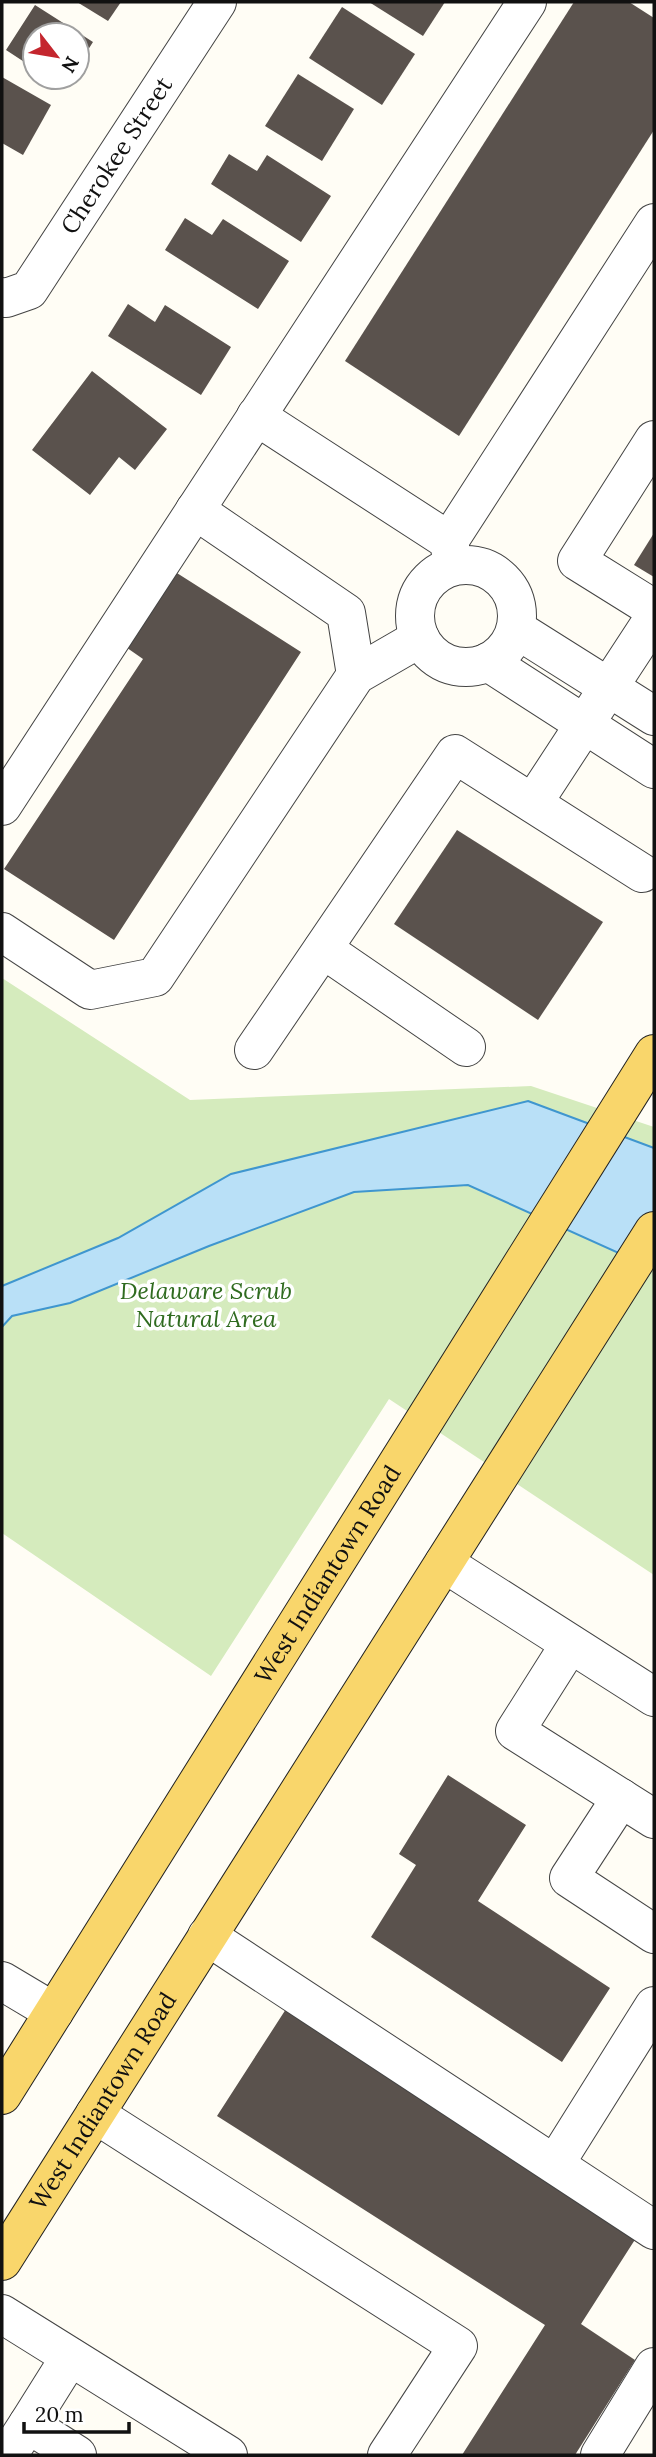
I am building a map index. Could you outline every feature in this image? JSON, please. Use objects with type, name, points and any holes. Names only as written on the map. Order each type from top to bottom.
[{"type":"main road","name":"West Indiantown Road","points":[[2,2095],[653,1056]]},
{"type":"main road","name":"West Indiantown Road","points":[[2,2261],[654,1231]]},
{"type":"street","name":"Cherokee Street","points":[[4,298],[29,290],[217,2]]},
{"type":"street","points":[[2,806],[527,2]]},
{"type":"street","points":[[256,416],[451,554],[498,576],[513,594],[516,629],[502,652],[488,662],[462,667],[449,664],[428,650],[420,638],[415,616],[420,594],[451,554],[654,223]]},
{"type":"street","points":[[654,440],[577,561],[654,609]]},
{"type":"street","points":[[195,510],[346,613],[356,675]]},
{"type":"street","points":[[533,803],[654,618]]},
{"type":"street","points":[[516,629],[654,716]]},
{"type":"street","points":[[2,932],[90,990],[155,977],[356,675],[420,638]]},
{"type":"street","points":[[488,662],[654,769]]},
{"type":"street","points":[[254,1050],[456,754],[642,873]]},
{"type":"street","points":[[323,949],[466,1047]]},
{"type":"street","points":[[444,1563],[654,1697]]},
{"type":"street","points":[[570,1644],[516,1731],[654,1819]]},
{"type":"street","points":[[621,1798],[569,1878],[654,1934]]},
{"type":"street","points":[[207,1936],[654,2230]]},
{"type":"street","points":[[2,1981],[54,2012]]},
{"type":"street","points":[[555,2164],[643,2049],[654,2006]]},
{"type":"street","points":[[94,2115],[458,2346],[387,2455]]},
{"type":"street","points":[[2,2314],[228,2455]]},
{"type":"street","points":[[8,2455],[70,2357]]},
{"type":"street","points":[[600,2455],[654,2367]]},
{"type":"street","points":[[27,2424],[77,2455]]},
{"type":"green space","name":"Delaware Scrub Natural Area","points":[[2,978],[190,1100],[531,1086],[654,1127],[654,1575],[389,1399],[211,1676],[2,1533]]},
{"type":"water","points":[[528,1101],[654,1148],[654,1269],[468,1185],[354,1192],[209,1246],[70,1303],[12,1316],[2,1327],[2,1286],[118,1238],[231,1174]]},
{"type":"building","points":[[77,2],[121,2],[108,21]]},
{"type":"building","points":[[369,2],[445,2],[423,36]]},
{"type":"building","points":[[574,2],[629,2],[654,18],[654,130],[459,436],[345,361]]},
{"type":"building","points":[[35,5],[60,21],[25,21]]},
{"type":"building","points":[[342,7],[415,54],[382,105],[309,58]]},
{"type":"building","points":[[21,27],[21,60],[6,50]]},
{"type":"building","points":[[298,74],[354,109],[322,161],[265,126]]},
{"type":"building","points":[[2,77],[21,88],[21,91],[26,91],[51,105],[23,155],[2,143]]},
{"type":"building","points":[[229,154],[257,171],[267,155],[331,196],[301,242],[211,184]]},
{"type":"building","points":[[185,218],[212,235],[223,219],[289,261],[258,309],[165,250]]},
{"type":"building","points":[[128,304],[155,322],[165,305],[231,347],[201,395],[108,336]]},
{"type":"building","points":[[92,371],[167,429],[135,470],[119,457],[90,495],[32,450]]},
{"type":"building","points":[[654,533],[654,577],[634,565]]},
{"type":"building","points":[[169,568],[301,652],[114,940],[4,869],[143,659],[120,643]]},
{"type":"building","points":[[457,830],[603,922],[538,1020],[394,924]]},
{"type":"building","points":[[448,1775],[526,1825],[478,1901],[610,1988],[562,2062],[371,1937],[416,1865],[399,1854]]},
{"type":"building","points":[[286,2009],[636,2238],[581,2324],[635,2360],[575,2455],[462,2455],[545,2325],[217,2116]]}]
